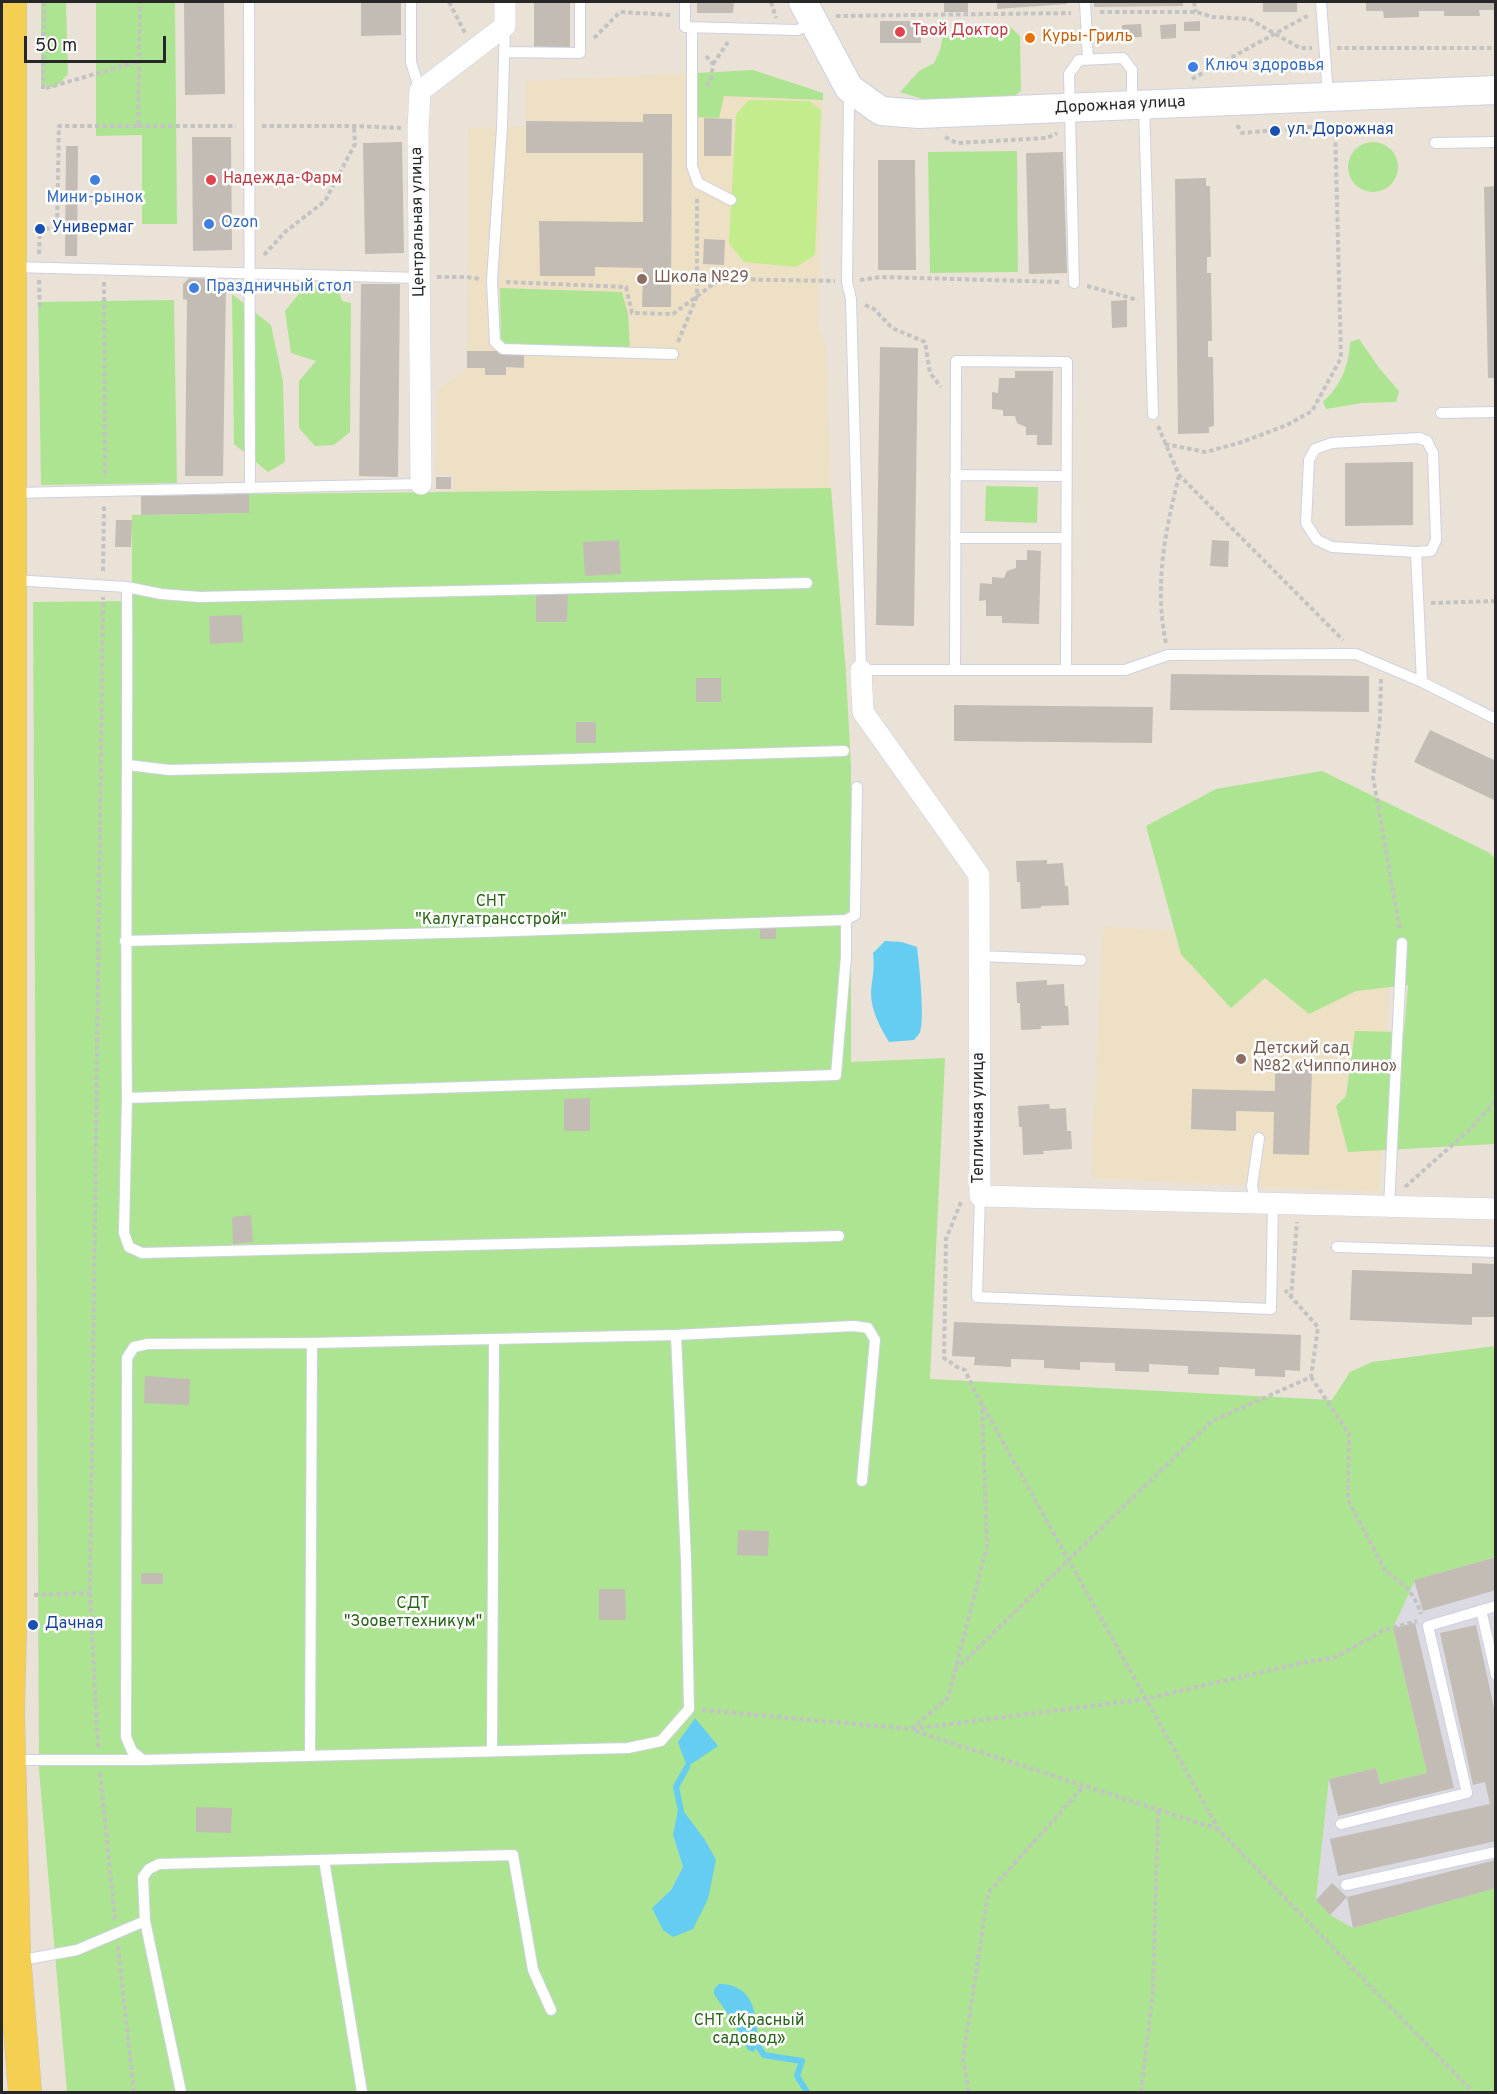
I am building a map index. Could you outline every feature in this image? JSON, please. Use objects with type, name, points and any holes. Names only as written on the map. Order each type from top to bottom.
[{"type":"main road","points":[[10,2],[25,268],[6,580],[4,771],[5,1713],[9,1760],[14,1962],[24,2092]]},
{"type":"street","points":[[420,91],[505,26],[505,2]]},
{"type":"street","name":"Дорожная улица","points":[[809,12],[849,88],[881,111],[919,114],[1496,90]]},
{"type":"street","name":"Центральная улица","points":[[420,91],[418,129],[421,483]]},
{"type":"street","name":"Тепличная улица","points":[[861,670],[863,712],[979,874],[980,1189],[1298,1204],[1496,1209]]},
{"type":"lane","points":[[249,2],[250,487]]},
{"type":"lane","points":[[411,2],[411,62],[420,91]]},
{"type":"lane","points":[[504,52],[580,53],[580,2]]},
{"type":"lane","points":[[684,2],[685,27],[796,30],[809,12]]},
{"type":"lane","points":[[1321,5],[1328,98]]},
{"type":"lane","points":[[1085,7],[1088,59]]},
{"type":"lane","points":[[505,26],[502,128],[492,281],[495,342],[502,349],[673,354]]},
{"type":"lane","points":[[692,27],[692,166],[698,183],[731,200]]},
{"type":"lane","points":[[1074,283],[1069,74],[1080,60],[1123,58],[1132,70],[1138,105],[1150,303],[1153,414]]},
{"type":"lane","points":[[849,88],[847,282],[851,299],[861,670],[1125,670],[1168,655],[1356,654],[1422,682],[1496,719]]},
{"type":"lane","points":[[1435,143],[1496,142]]},
{"type":"lane","points":[[25,268],[420,278]]},
{"type":"lane","points":[[955,669],[956,362],[1067,362],[1066,670]]},
{"type":"lane","points":[[1441,413],[1496,412]]},
{"type":"lane","points":[[1419,438],[1427,441],[1432,453],[1436,540],[1431,551],[1416,552],[1332,547],[1317,540],[1306,523],[1309,460],[1315,449],[1332,443],[1419,438]]},
{"type":"lane","points":[[955,475],[1066,476]]},
{"type":"lane","points":[[10,493],[421,483]]},
{"type":"lane","points":[[955,538],[1066,538]]},
{"type":"lane","points":[[1416,552],[1422,682]]},
{"type":"lane","points":[[6,580],[127,587],[161,594],[200,597],[807,583]]},
{"type":"lane","points":[[127,587],[128,765],[125,941],[127,1098],[124,1233],[129,1247],[142,1254],[839,1236]]},
{"type":"lane","points":[[128,765],[169,770],[844,751]]},
{"type":"lane","points":[[125,941],[846,920],[855,915],[857,787]]},
{"type":"lane","points":[[127,1098],[836,1075],[846,956],[846,920]]},
{"type":"lane","points":[[1389,1206],[1402,943]]},
{"type":"lane","points":[[979,956],[1081,960]]},
{"type":"lane","points":[[980,1189],[977,1297],[1271,1309],[1272,1276],[1264,1202],[1252,1185],[1259,1138]]},
{"type":"lane","points":[[1337,1247],[1496,1252]]},
{"type":"lane","points":[[142,1760],[132,1751],[126,1737],[127,1358],[134,1347],[148,1344],[676,1335],[854,1326],[868,1328],[875,1340],[862,1481]]},
{"type":"lane","points":[[9,1760],[142,1760],[628,1748],[661,1741],[689,1709],[686,1560],[676,1335]]},
{"type":"lane","points":[[492,1751],[494,1339]]},
{"type":"lane","points":[[310,1755],[312,1343]]},
{"type":"lane","points":[[1341,1824],[1467,1793],[1428,1626],[1496,1606]]},
{"type":"lane","points":[[1481,1610],[1496,1675]]},
{"type":"lane","points":[[1346,1885],[1496,1852]]},
{"type":"lane","points":[[181,2092],[146,1921],[143,1878],[149,1869],[159,1864],[513,1855],[533,1970],[551,2010]]},
{"type":"lane","points":[[324,1860],[362,2092]]},
{"type":"lane","points":[[14,1962],[77,1950],[146,1921]]},
{"type":"path","points":[[44,2],[44,89],[140,61]]},
{"type":"path","points":[[138,126],[140,2]]},
{"type":"path","points":[[449,2],[473,50]]},
{"type":"path","points":[[1195,2],[1196,12]]},
{"type":"path","points":[[1188,81],[1276,33],[1321,5]]},
{"type":"path","points":[[809,12],[837,16],[1085,7],[1196,12],[1213,17],[1249,19],[1300,48],[1496,48]]},
{"type":"path","points":[[580,53],[620,12],[685,16]]},
{"type":"path","points":[[713,64],[737,28]]},
{"type":"path","points":[[1165,444],[1206,452],[1242,442],[1287,425],[1312,411],[1341,358],[1335,125],[1275,131]]},
{"type":"path","points":[[39,249],[40,229],[57,228],[59,126],[354,126],[418,129]]},
{"type":"path","points":[[250,272],[285,231],[325,201],[355,144],[354,126]]},
{"type":"path","points":[[673,354],[696,296],[698,183]]},
{"type":"path","points":[[25,268],[40,310]]},
{"type":"path","points":[[104,269],[105,490],[90,1593],[98,1760],[134,2092]]},
{"type":"path","points":[[420,278],[466,277],[492,281],[626,288],[632,314],[673,314],[720,279],[847,282],[881,278],[1074,283],[1150,303]]},
{"type":"path","points":[[851,299],[874,309],[892,328],[925,342],[930,373],[956,407]]},
{"type":"path","points":[[1153,414],[1179,475],[1356,654]]},
{"type":"path","points":[[1168,655],[1161,619],[1159,589],[1166,528],[1179,475]]},
{"type":"path","points":[[1419,603],[1496,601]]},
{"type":"path","points":[[1382,666],[1380,719],[1373,777],[1402,943]]},
{"type":"path","points":[[1389,1206],[1410,1182],[1468,1131],[1496,1101]]},
{"type":"path","points":[[980,1189],[960,1204],[946,1239],[944,1358],[965,1370],[1068,1561],[1219,1830],[1473,2092]]},
{"type":"path","points":[[1292,1298],[1298,1204]]},
{"type":"path","points":[[689,1709],[911,1729],[1145,1699],[1310,1661],[1334,1658],[1384,1630],[1422,1620],[1414,1597],[1385,1569],[1348,1500],[1349,1434],[1311,1377],[1318,1327],[1272,1276]]},
{"type":"path","points":[[955,1670],[1212,1421],[1311,1377]]},
{"type":"path","points":[[911,1729],[948,1698],[987,1546],[982,1404]]},
{"type":"path","points":[[33,1605],[34,1595],[90,1593]]},
{"type":"path","points":[[911,1729],[1219,1830]]},
{"type":"path","points":[[969,2092],[963,2059],[988,1893],[1084,1786]]},
{"type":"path","points":[[1141,2092],[1153,1991],[1158,1810]]},
{"type":"shaded area","name":"Школа №29","points":[[753,70],[823,93],[818,329],[826,344],[831,488],[453,492],[453,475],[435,474],[438,389],[467,368],[468,128],[526,127],[526,81]]},
{"type":"shaded area","name":"Детский сад №82 «Чипполино»","points":[[1103,927],[1392,941],[1379,1192],[1091,1178]]},
{"type":"shaded area","points":[[1495,1557],[1495,1888],[1353,1928],[1330,1915],[1316,1900],[1329,1779],[1376,1768],[1381,1784],[1427,1773],[1393,1628],[1414,1580]]},
{"type":"green space","points":[[41,2],[66,2],[68,74],[55,88],[41,84]]},
{"type":"green space","points":[[96,2],[175,2],[177,224],[142,224],[142,135],[96,136]]},
{"type":"green space","points":[[1009,26],[1020,36],[1021,91],[1011,99],[936,103],[900,92],[919,71],[934,63],[943,35],[961,27]]},
{"type":"green space","points":[[753,70],[823,93],[823,100],[724,96],[719,118],[697,117],[697,73]]},
{"type":"green space","points":[[749,100],[809,101],[821,110],[815,255],[796,267],[744,262],[729,243],[736,114]]},
{"type":"green space","points":[[1373,142],[1387,146],[1394,153],[1398,167],[1394,181],[1387,188],[1373,192],[1359,188],[1352,181],[1348,167],[1352,153],[1359,146]]},
{"type":"green space","points":[[1017,151],[1018,272],[930,273],[928,152]]},
{"type":"green space","points":[[307,284],[338,288],[342,301],[351,303],[350,432],[334,445],[315,446],[299,428],[299,381],[316,361],[291,353],[285,311]]},
{"type":"green space","points":[[500,288],[622,292],[628,314],[630,349],[505,345],[501,338]]},
{"type":"green space","points":[[232,294],[271,325],[283,381],[285,462],[268,472],[234,444]]},
{"type":"green space","points":[[174,300],[177,483],[41,485],[38,302]]},
{"type":"green space","points":[[1359,339],[1399,391],[1396,402],[1362,403],[1326,409],[1323,402],[1335,389],[1343,375],[1350,342]]},
{"type":"green space","points":[[986,486],[1038,487],[1037,523],[985,521]]},
{"type":"green space","points":[[831,488],[851,766],[851,1062],[945,1058],[930,1379],[1332,1400],[1350,1372],[1372,1362],[1495,1346],[1495,1557],[1415,1580],[1393,1628],[1427,1773],[1380,1784],[1376,1768],[1329,1779],[1316,1900],[1330,1915],[1353,1928],[1495,1888],[1495,2092],[67,2092],[39,1770],[33,602],[132,601],[132,515],[249,513],[249,494]],"holes":[[[673,1835],[708,1899],[652,1909],[671,1890],[683,1867]]]},
{"type":"green space","points":[[1322,771],[1488,852],[1496,859],[1495,1144],[1348,1152],[1336,1106],[1346,1096],[1355,1031],[1404,1032],[1408,985],[1356,991],[1309,1014],[1265,978],[1231,1008],[1181,954],[1146,826],[1216,789]]},
{"type":"water","points":[[885,941],[902,942],[917,947],[922,1015],[920,1032],[914,1040],[889,1042],[874,1012],[871,999],[873,953]]},
{"type":"water","points":[[695,1718],[718,1746],[687,1767],[678,1742]]},
{"type":"water","points":[[679,1805],[705,1840],[716,1860],[708,1899],[693,1929],[673,1937],[663,1930],[652,1908],[671,1890],[683,1867],[673,1835]]},
{"type":"water","points":[[719,1984],[736,1987],[748,1997],[754,2011],[758,2035],[754,2052],[748,2050],[734,2023],[714,1994],[714,1989]]},
{"type":"building","points":[[184,2],[224,2],[225,94],[185,95]]},
{"type":"building","points":[[361,2],[401,2],[401,35],[361,36]]},
{"type":"building","points":[[534,2],[570,2],[570,47],[534,48]]},
{"type":"building","points":[[697,2],[734,2],[733,13],[697,13]]},
{"type":"building","points":[[944,2],[968,2],[968,12],[944,12]]},
{"type":"building","points":[[997,2],[1067,2],[1067,4],[997,9]]},
{"type":"building","points":[[1094,2],[1183,2],[1183,6],[1094,7]]},
{"type":"building","points":[[1263,2],[1297,2],[1297,12],[1263,12]]},
{"type":"building","points":[[1366,2],[1496,2],[1496,10],[1479,10],[1480,16],[1444,16],[1444,11],[1419,11],[1419,17],[1384,18],[1383,11],[1366,11]]},
{"type":"building","name":"Твой Доктор","points":[[880,21],[921,21],[921,43],[880,43]]},
{"type":"building","points":[[1200,21],[1200,31],[1184,31],[1184,22]]},
{"type":"building","points":[[1141,24],[1142,37],[1123,38],[1122,25]]},
{"type":"building","points":[[1176,24],[1176,38],[1161,39],[1160,25]]},
{"type":"building","points":[[643,114],[672,114],[671,307],[642,307],[643,268],[595,267],[595,276],[540,276],[539,221],[643,222],[643,153],[526,153],[526,121],[643,122]]},
{"type":"building","points":[[704,118],[732,119],[731,156],[704,156]]},
{"type":"building","points":[[192,137],[231,137],[232,250],[193,251]]},
{"type":"building","points":[[402,142],[404,253],[365,254],[363,143]]},
{"type":"building","points":[[66,146],[78,146],[77,256],[65,256]]},
{"type":"building","points":[[1063,152],[1067,273],[1029,274],[1026,153]]},
{"type":"building","points":[[878,160],[915,160],[916,270],[878,270]]},
{"type":"building","points":[[1206,178],[1206,186],[1210,186],[1211,257],[1207,257],[1207,273],[1211,273],[1212,341],[1208,341],[1208,357],[1213,357],[1214,426],[1209,427],[1209,433],[1178,434],[1175,179]]},
{"type":"building","points":[[1496,186],[1496,378],[1488,378],[1484,187]]},
{"type":"building","points":[[704,239],[725,240],[724,265],[703,264]]},
{"type":"building","points":[[189,278],[215,279],[215,284],[226,284],[223,476],[185,476],[187,300],[183,299],[183,284]]},
{"type":"building","points":[[361,284],[400,284],[398,477],[359,476]]},
{"type":"building","points":[[1127,300],[1127,327],[1112,328],[1111,301]]},
{"type":"building","points":[[880,347],[918,348],[914,626],[876,625]]},
{"type":"building","points":[[467,351],[524,351],[524,368],[506,367],[506,375],[485,375],[485,368],[467,368]]},
{"type":"building","points":[[1015,371],[1053,371],[1052,445],[1037,445],[1037,435],[1026,435],[1026,427],[1017,423],[1015,416],[1003,416],[1003,410],[992,409],[992,392],[998,393],[999,378],[1015,378]]},
{"type":"building","points":[[1413,462],[1413,525],[1345,526],[1345,463]]},
{"type":"building","points":[[436,477],[451,477],[451,489],[436,489]]},
{"type":"building","points":[[249,494],[249,513],[141,515],[141,496]]},
{"type":"building","points":[[116,520],[132,520],[131,547],[115,547]]},
{"type":"building","points":[[619,540],[621,574],[585,576],[583,542]]},
{"type":"building","points":[[1212,540],[1229,541],[1228,567],[1210,566]]},
{"type":"building","points":[[1027,550],[1041,551],[1039,624],[1002,623],[1002,616],[986,616],[986,600],[979,601],[980,583],[992,584],[992,577],[1004,578],[1007,571],[1016,568],[1016,560],[1027,560]]},
{"type":"building","points":[[536,593],[568,594],[567,622],[536,622]]},
{"type":"building","points":[[242,615],[243,642],[210,644],[209,616]]},
{"type":"building","points":[[1171,674],[1369,676],[1369,712],[1170,710]]},
{"type":"building","points":[[696,678],[721,678],[721,702],[696,702]]},
{"type":"building","points":[[954,705],[1153,707],[1152,743],[954,741]]},
{"type":"building","points":[[576,722],[596,722],[596,743],[576,743]]},
{"type":"building","points":[[1430,730],[1496,761],[1496,801],[1414,762]]},
{"type":"building","points":[[1047,860],[1047,864],[1063,863],[1069,905],[1021,909],[1020,882],[1017,882],[1016,861]]},
{"type":"building","points":[[760,926],[776,926],[776,939],[760,939]]},
{"type":"building","points":[[1047,980],[1047,985],[1064,984],[1069,1025],[1041,1026],[1041,1029],[1021,1030],[1020,1003],[1017,1003],[1016,982]]},
{"type":"building","points":[[1275,1069],[1312,1070],[1309,1155],[1273,1154],[1274,1112],[1236,1111],[1236,1131],[1191,1129],[1192,1089],[1275,1091]]},
{"type":"building","points":[[590,1098],[590,1131],[564,1131],[564,1099]]},
{"type":"building","points":[[1049,1104],[1050,1109],[1066,1108],[1067,1131],[1071,1131],[1072,1149],[1023,1155],[1022,1127],[1019,1127],[1018,1106]]},
{"type":"building","points":[[251,1215],[253,1242],[233,1244],[232,1217]]},
{"type":"building","points":[[1472,1263],[1496,1264],[1496,1317],[1472,1317],[1472,1325],[1350,1320],[1352,1270],[1472,1274]]},
{"type":"building","points":[[954,1322],[1301,1335],[1300,1371],[1285,1370],[1285,1377],[1255,1376],[1255,1369],[1219,1367],[1219,1375],[1188,1374],[1188,1366],[1149,1364],[1149,1372],[1115,1371],[1115,1363],[1080,1362],[1080,1370],[1044,1368],[1044,1360],[1011,1359],[1011,1367],[974,1365],[975,1357],[952,1356]]},
{"type":"building","points":[[145,1376],[190,1379],[189,1405],[144,1403]]},
{"type":"building","points":[[738,1530],[769,1531],[768,1556],[737,1555]]},
{"type":"building","points":[[1496,1557],[1496,1590],[1423,1611],[1414,1580]]},
{"type":"building","points":[[141,1573],[163,1573],[163,1584],[141,1584]]},
{"type":"building","points":[[599,1589],[625,1589],[626,1620],[599,1620]]},
{"type":"building","points":[[1415,1623],[1454,1788],[1338,1816],[1329,1779],[1376,1768],[1380,1784],[1427,1773],[1393,1628]]},
{"type":"building","points":[[1476,1625],[1496,1717],[1496,1841],[1338,1876],[1330,1839],[1490,1804],[1485,1782],[1473,1785],[1440,1633]]},
{"type":"building","points":[[196,1807],[232,1808],[231,1833],[196,1832]]},
{"type":"building","points":[[1496,1860],[1496,1888],[1353,1928],[1347,1897]]},
{"type":"building","points":[[1332,1883],[1347,1897],[1330,1915],[1316,1900]]},
{"type":"waterway","points":[[681,1811],[676,1787],[687,1767]]},
{"type":"waterway","points":[[754,2040],[764,2055],[802,2061],[797,2076],[807,2092]]},
{"type":"place","name":"Твой Доктор","points":[[900,32]]},
{"type":"place","name":"Куры-Гриль","points":[[1030,38]]},
{"type":"place","name":"Ключ здоровья","points":[[1193,67]]},
{"type":"place","name":"ул. Дорожная","points":[[1275,131]]},
{"type":"place","name":"Мини-рынок","points":[[95,180]]},
{"type":"place","name":"Надежда-Фарм","points":[[211,180]]},
{"type":"place","name":"Ozon","points":[[209,224]]},
{"type":"place","name":"Универмаг","points":[[40,229]]},
{"type":"place","name":"Школа №29","points":[[642,279]]},
{"type":"place","name":"Праздничный стол","points":[[194,288]]},
{"type":"place","name":"Детский сад №82 «Чипполино»","points":[[1241,1059]]},
{"type":"place","name":"Дачная","points":[[33,1625]]},
{"type":"park label","name":"СНТ \"Калугатрансстрой\"","points":[[491,912]]},
{"type":"park label","name":"СДТ \"Зооветтехникум\"","points":[[413,1614]]},
{"type":"park label","name":"СНТ «Красный садовод»","points":[[749,2031]]}]
